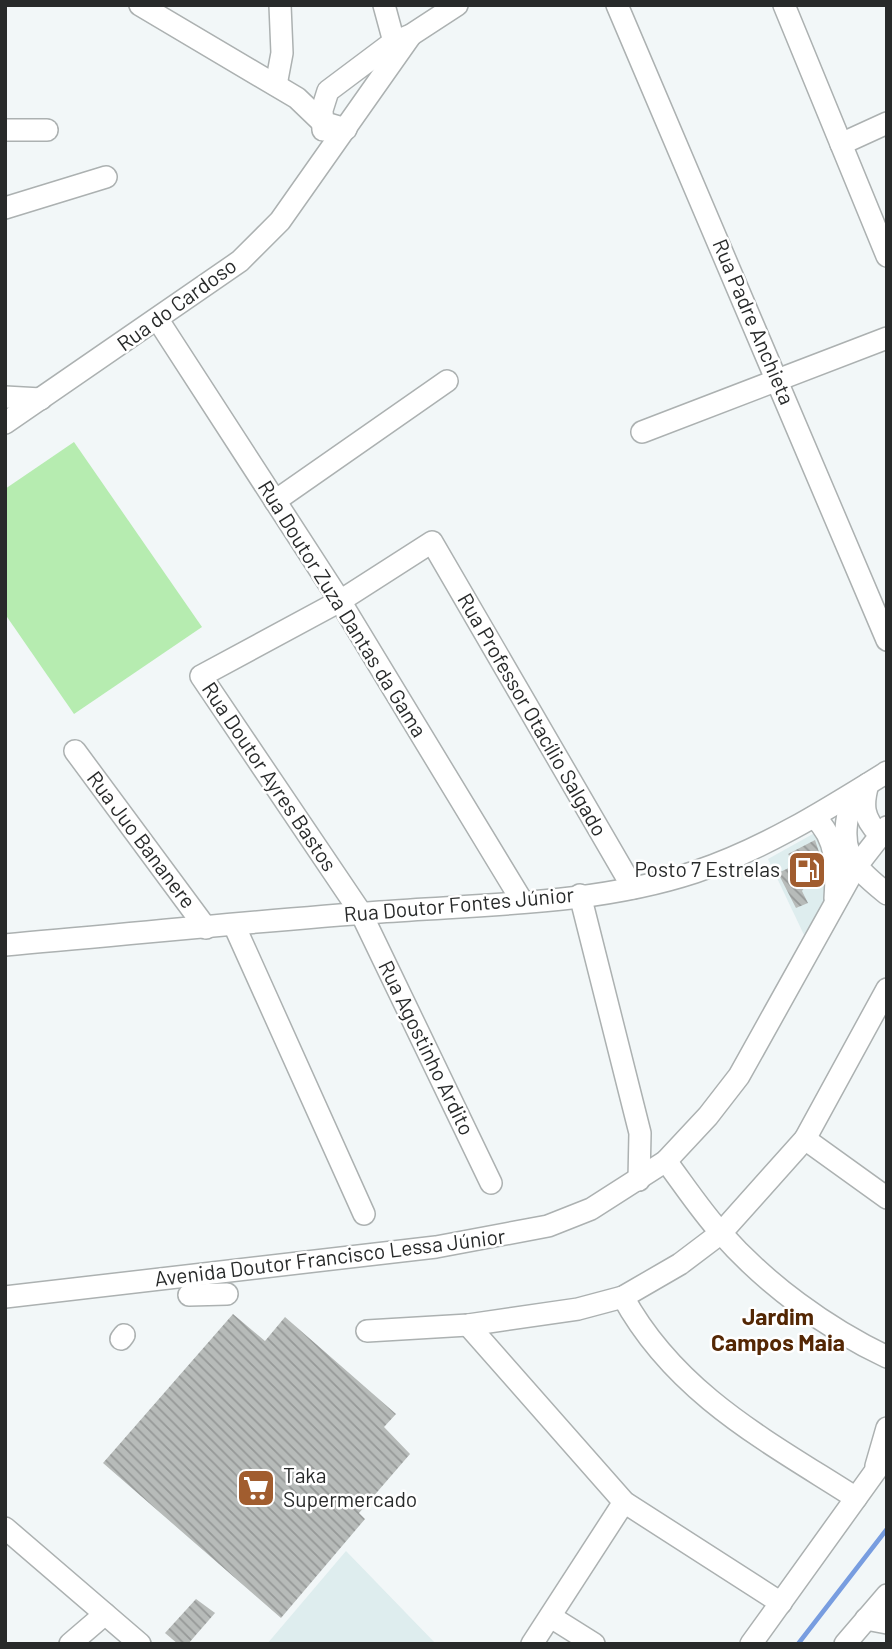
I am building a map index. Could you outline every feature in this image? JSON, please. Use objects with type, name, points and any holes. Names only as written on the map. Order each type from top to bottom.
[{"type":"street","points":[[140,5],[297,98],[322,122],[346,129]]},
{"type":"street","points":[[276,85],[282,53],[280,5]]},
{"type":"street","points":[[384,5],[400,44]]},
{"type":"street","points":[[297,98],[328,90],[457,5]]},
{"type":"street","name":"Rua Padre Anchieta","points":[[617,5],[887,640]]},
{"type":"street","points":[[784,5],[887,256]]},
{"type":"street","name":"Rua do Cardoso","points":[[7,410],[41,399],[240,261],[280,221],[325,160],[375,87],[400,44]]},
{"type":"street","points":[[360,67],[370,75],[375,87]]},
{"type":"street","points":[[325,160],[321,110],[328,90]]},
{"type":"street","points":[[841,144],[887,123]]},
{"type":"street","points":[[5,130],[47,130]]},
{"type":"street","points":[[5,208],[106,177]]},
{"type":"street","name":"Rua Doutor Zuza Dantas da Gama","points":[[158,320],[340,601],[522,901]]},
{"type":"street","points":[[642,432],[887,338]]},
{"type":"street","points":[[275,501],[447,381]]},
{"type":"street","name":"Rua Professor Otacílio Salgado","points":[[340,601],[432,542],[634,888]]},
{"type":"street","name":"Rua Doutor Ayres Bastos","points":[[340,601],[201,676],[361,913]]},
{"type":"street","name":"Rua Juo Bananere","points":[[75,751],[206,928]]},
{"type":"street","name":"Rua Doutor Fontes Júnior","points":[[5,945],[522,901],[634,888],[706,867],[764,844],[887,772]]},
{"type":"street","points":[[860,789],[869,824],[883,830]]},
{"type":"street","points":[[860,789],[846,818],[846,838],[855,868],[887,894]]},
{"type":"street","points":[[814,817],[826,829],[833,845],[836,865],[834,905]]},
{"type":"street","name":"Avenida Doutor Francisco Lessa Júnior","points":[[5,1297],[507,1236],[548,1226],[591,1209],[666,1161],[708,1116],[739,1076],[855,868],[883,830]]},
{"type":"street","points":[[580,895],[623,1056],[640,1133],[639,1180]]},
{"type":"street","name":"Rua Agostinho Ardito","points":[[361,913],[491,1183]]},
{"type":"street","points":[[234,925],[364,1214]]},
{"type":"street","points":[[367,1331],[468,1325],[578,1309],[623,1297],[680,1264],[721,1233],[805,1139],[887,989]]},
{"type":"street","points":[[805,1139],[887,1198]]},
{"type":"street","points":[[666,1161],[721,1233],[809,1311],[855,1342],[887,1357]]},
{"type":"street","points":[[189,1295],[227,1294]]},
{"type":"street","points":[[623,1297],[654,1347],[719,1410],[856,1498]]},
{"type":"street","points":[[468,1325],[624,1503],[781,1603]]},
{"type":"street","points":[[751,1644],[882,1460],[887,1428]]},
{"type":"street","points":[[532,1644],[624,1503]]},
{"type":"street","points":[[5,1528],[140,1644]]},
{"type":"street","points":[[845,1644],[876,1621],[887,1595]]},
{"type":"street","points":[[69,1644],[105,1614]]},
{"type":"street","points":[[551,1617],[594,1644]]},
{"type":"shaded area","points":[[838,820],[843,871],[805,937],[768,859]]},
{"type":"shaded area","points":[[346,1551],[436,1644],[267,1644]]},
{"type":"green space","points":[[74,442],[202,627],[74,714],[5,614],[5,489]]},
{"type":"building","points":[[815,840],[822,861],[802,891],[808,903],[796,908],[778,873],[795,865],[788,854]]},
{"type":"building","name":"Taka Supermercado","points":[[233,1314],[265,1341],[285,1317],[396,1414],[384,1427],[410,1454],[359,1513],[365,1519],[281,1618],[103,1463]]},
{"type":"building","points":[[196,1599],[215,1613],[188,1644],[178,1644],[165,1633]]},
{"type":"waterway","points":[[798,1644],[887,1529]]},
{"type":"place","name":"Posto 7 Estrelas","points":[[807,870]]},
{"type":"place","name":"Taka Supermercado","points":[[256,1488]]},
{"type":"district","name":"Jardim Campos Maia","points":[[778,1330]]}]
